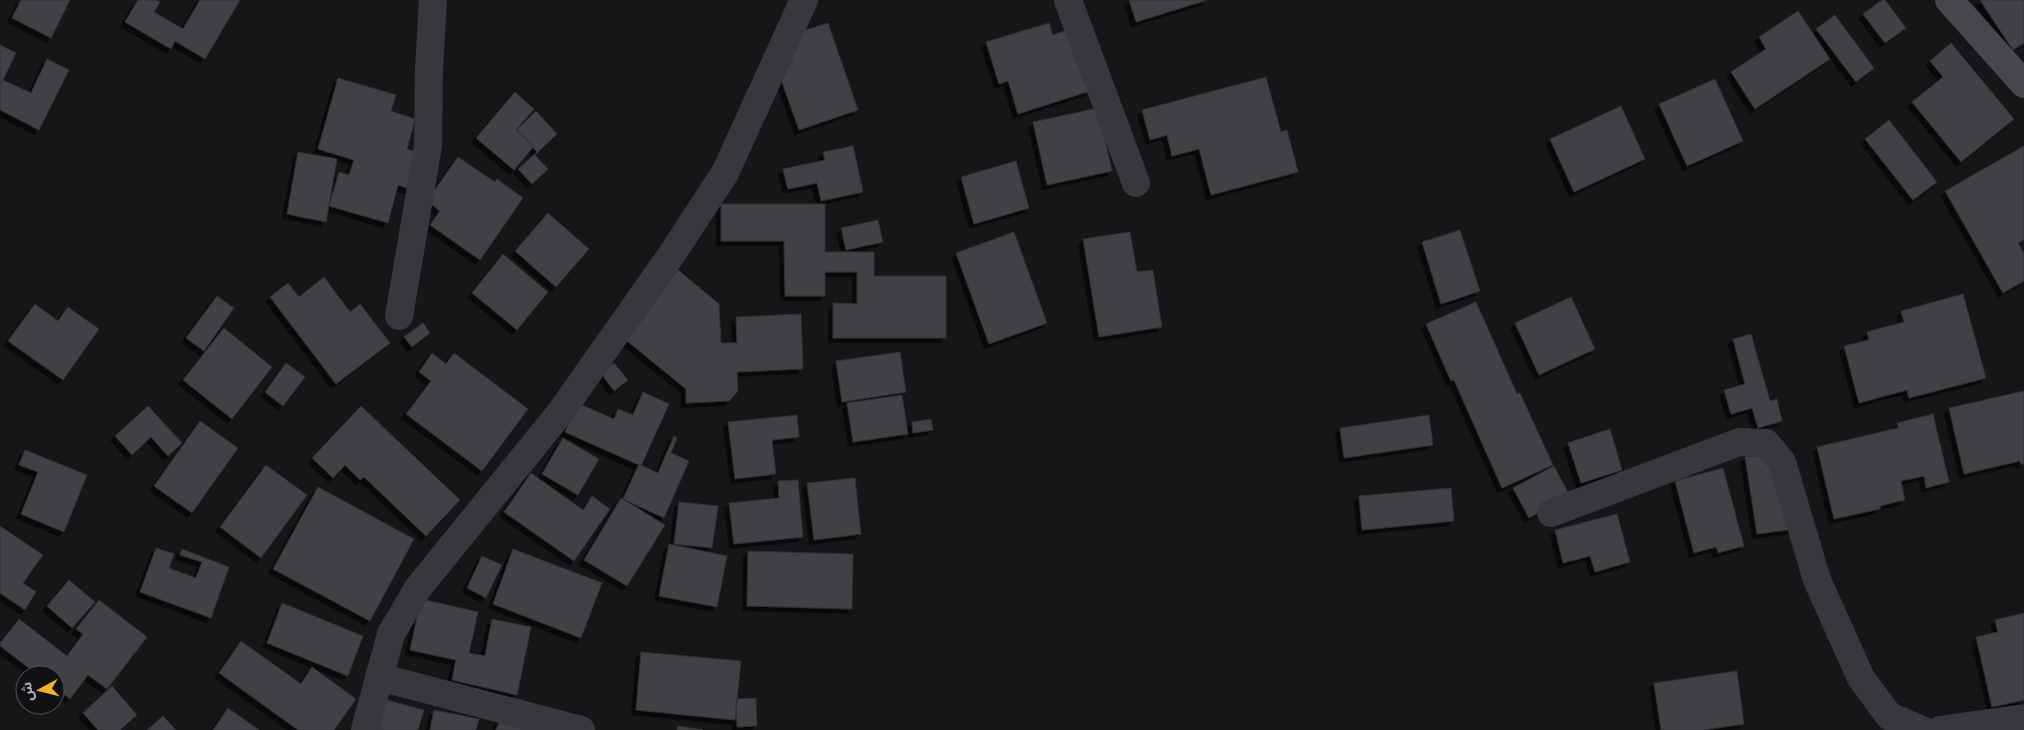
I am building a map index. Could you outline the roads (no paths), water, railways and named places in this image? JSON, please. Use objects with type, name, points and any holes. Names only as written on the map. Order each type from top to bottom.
[{"type":"street","points":[[399,316],[428,146],[429,69],[433,0]]},
{"type":"street","points":[[365,730],[391,634],[418,588],[560,413],[725,173],[804,0]]},
{"type":"street","points":[[1068,0],[1136,183]]},
{"type":"street","points":[[1949,0],[2024,84]]},
{"type":"street","points":[[1550,513],[1739,442],[1766,443],[1782,462],[1817,580],[1860,678],[1889,716],[1922,730]]},
{"type":"street","points":[[379,677],[582,730]]},
{"type":"street","points":[[1940,730],[2024,718]]}]
